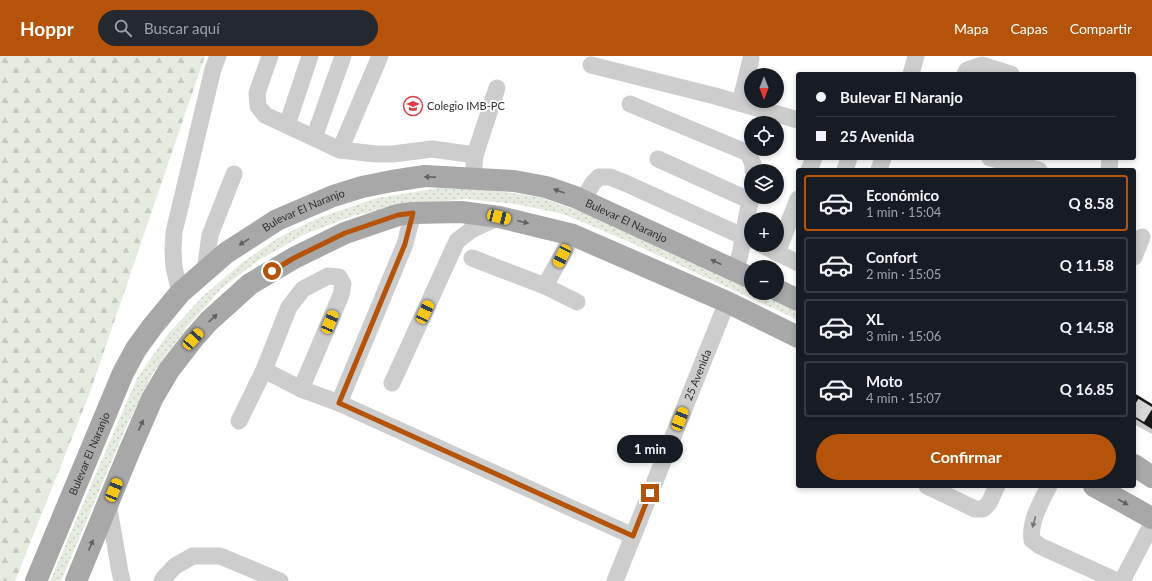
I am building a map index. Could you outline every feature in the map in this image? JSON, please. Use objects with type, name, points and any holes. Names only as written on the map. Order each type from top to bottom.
[{"type":"main road","name":"Bulevar El Naranjo","points":[[36,581],[123,373],[136,349],[180,293],[226,253],[277,220],[333,196],[392,181],[425,176],[514,181],[546,187],[582,201],[743,275]]},
{"type":"main road","points":[[76,581],[152,399],[169,370],[209,321],[250,284],[294,258],[345,233],[398,215],[413,213],[461,212],[499,217],[573,235],[726,302],[796,336]]},
{"type":"main road","points":[[784,293],[796,299]]},
{"type":"main road","points":[[1136,466],[1152,477]]},
{"type":"main road","points":[[1098,488],[1152,518]]},
{"type":"street","points":[[180,293],[174,267],[174,232],[213,69],[218,56]]},
{"type":"street","points":[[270,56],[257,93],[258,106],[265,115],[340,150],[376,154],[393,154],[432,149],[475,155]]},
{"type":"street","points":[[287,125],[310,56]]},
{"type":"street","points":[[314,138],[343,56]]},
{"type":"street","points":[[340,150],[380,56]]},
{"type":"street","points":[[912,72],[916,56]]},
{"type":"street","points":[[740,103],[752,59]]},
{"type":"street","points":[[590,64],[740,103],[796,119]]},
{"type":"street","points":[[966,72],[967,70],[982,64],[1005,72]]},
{"type":"street","points":[[473,179],[475,155],[497,88]]},
{"type":"street","points":[[630,104],[748,153],[753,164]]},
{"type":"street","points":[[658,159],[744,196]]},
{"type":"street","points":[[998,160],[1031,168]]},
{"type":"street","points":[[205,271],[210,235],[234,174]]},
{"type":"street","points":[[582,201],[593,183],[599,177],[610,177],[744,237]]},
{"type":"street","points":[[796,204],[777,253],[796,262]]},
{"type":"street","points":[[339,403],[405,244],[413,213]]},
{"type":"street","points":[[392,383],[457,241],[471,230],[499,217]]},
{"type":"street","points":[[546,286],[573,235]]},
{"type":"street","points":[[1136,252],[1143,236]]},
{"type":"street","points":[[743,275],[741,250],[744,244]]},
{"type":"street","points":[[472,258],[546,286],[577,302]]},
{"type":"street","points":[[239,421],[264,370],[289,307],[303,289],[328,276],[339,277],[343,284],[341,295],[301,389]]},
{"type":"street","name":"25 Avenida","points":[[615,581],[726,302]]},
{"type":"street","points":[[264,370],[301,389],[339,403],[633,536]]},
{"type":"street","points":[[931,488],[975,509],[983,509],[996,488]]},
{"type":"street","points":[[1047,488],[1033,523],[1031,533],[1032,540],[1040,546],[1117,581]]},
{"type":"street","points":[[108,503],[122,581]]},
{"type":"street","points":[[1122,581],[1152,524]]},
{"type":"street","points":[[162,581],[175,566],[193,556],[220,556],[280,581]]},
{"type":"green space","points":[[0,56],[205,56],[89,395],[15,581],[0,581]]},
{"type":"green space","points":[[439,188],[490,190],[539,197],[626,230],[744,284],[744,295],[625,240],[563,214],[515,204],[466,199],[406,205],[353,216],[305,234],[259,260],[221,289],[187,327],[153,373],[127,425],[61,581],[50,581],[137,378],[168,334],[203,296],[242,263],[276,239],[318,218],[377,198]]},
{"type":"green space","points":[[755,300],[778,300],[796,308],[796,319]]},
{"type":"building","points":[[1136,394],[1152,404],[1152,429],[1136,419]]},
{"type":"tunnel","points":[[1136,407],[1152,417]]},
{"type":"place","name":"Colegio IMB-PC","points":[[413,106]]},
{"type":"route","points":[[272,271],[294,258],[345,233],[398,215],[413,213],[405,244],[339,403],[633,536],[650,493]]}]
